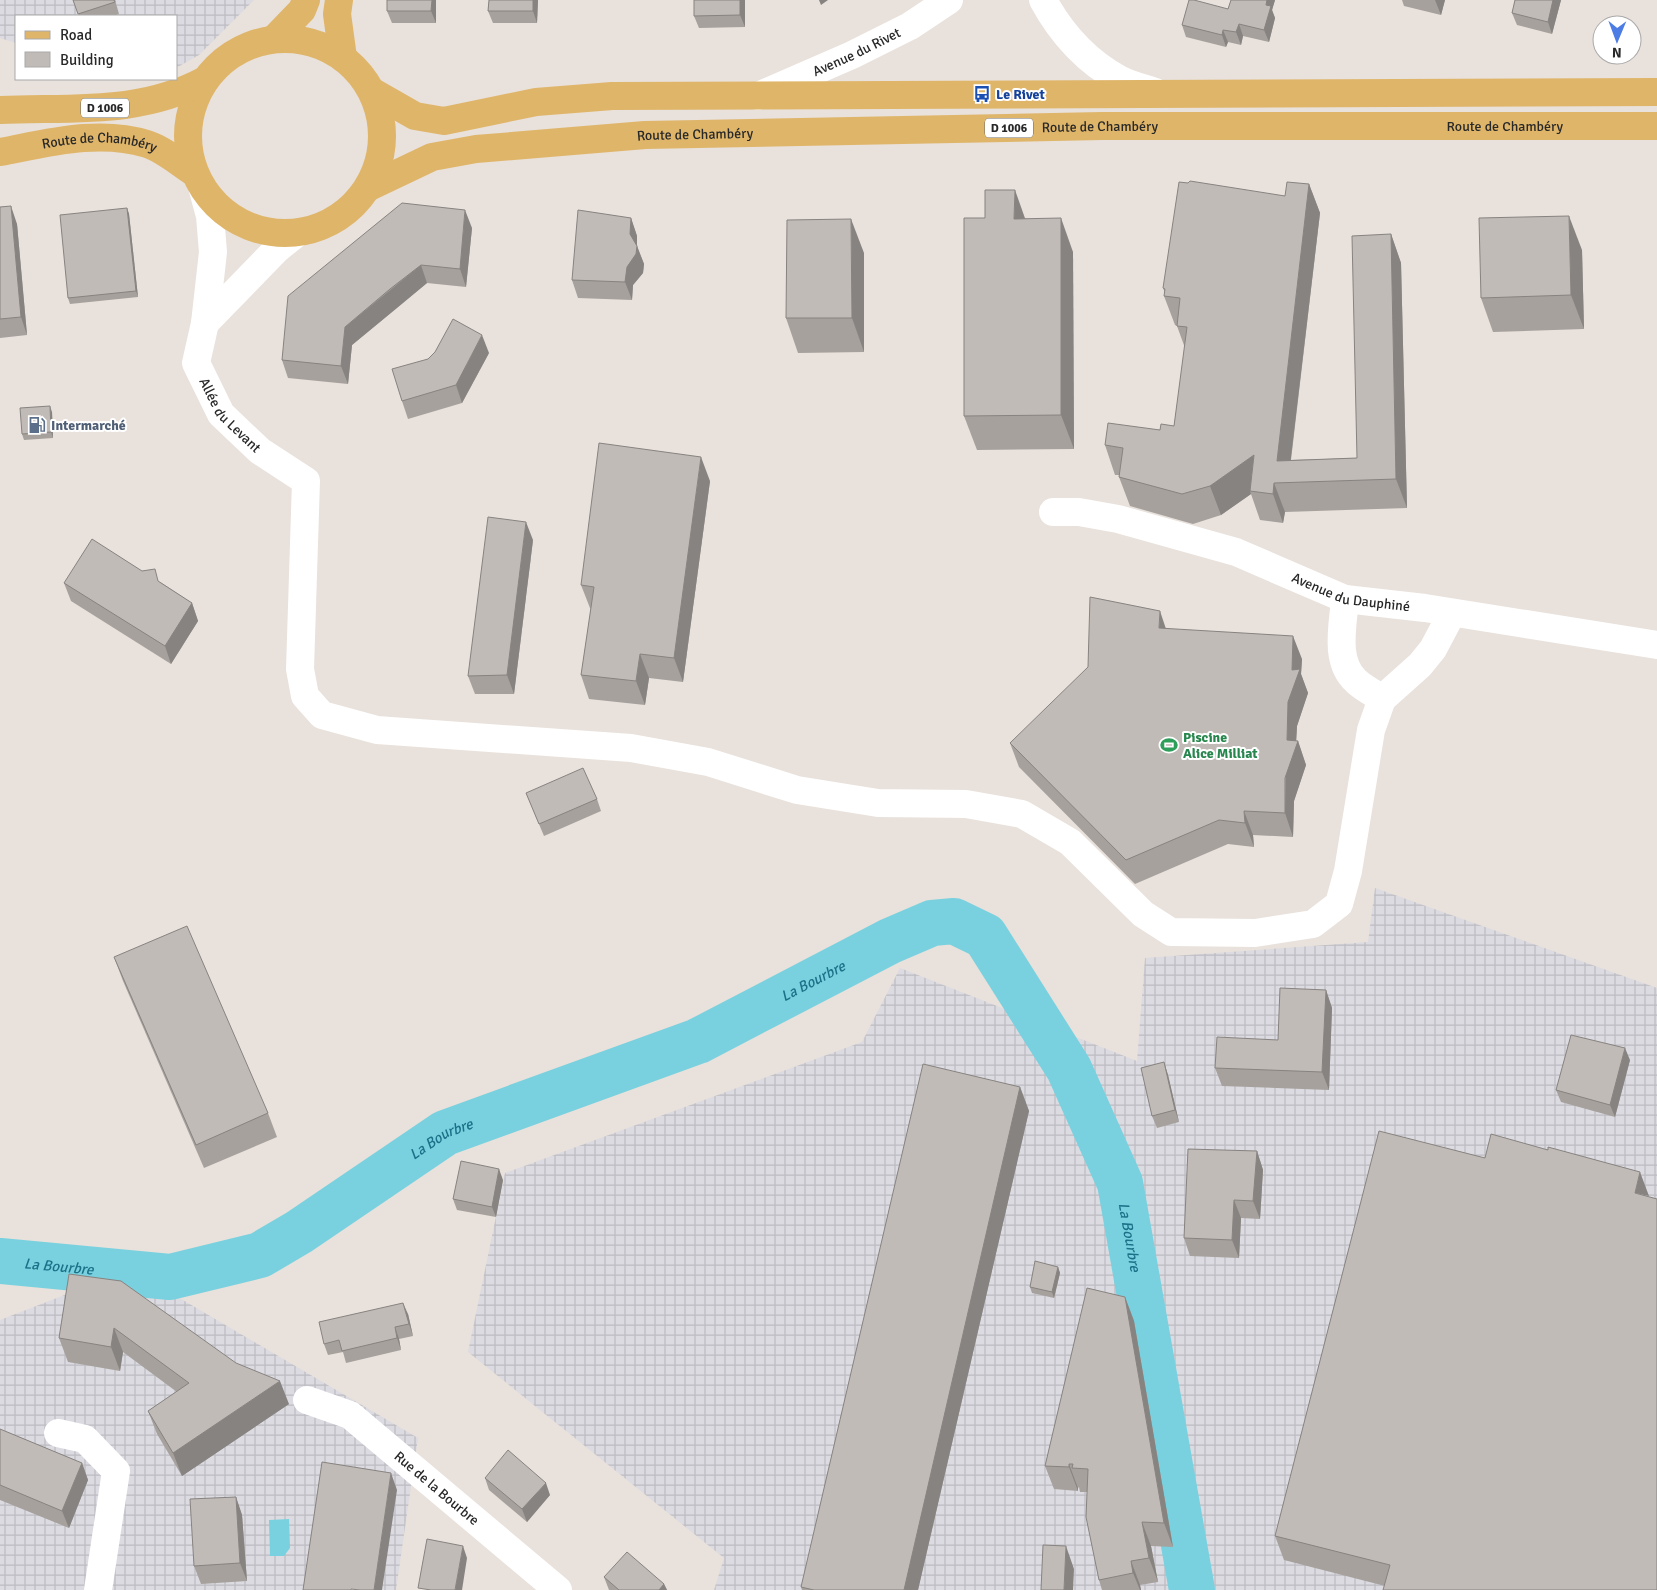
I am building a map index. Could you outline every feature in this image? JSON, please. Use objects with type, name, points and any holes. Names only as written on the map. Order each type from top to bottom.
[{"type":"main road","points":[[274,39],[302,10],[306,0]]},
{"type":"main road","points":[[339,0],[337,14],[343,58]]},
{"type":"main road","points":[[198,181],[187,138],[192,107],[205,80],[219,64],[236,52],[254,44],[274,39],[298,40],[322,46],[343,58],[360,73],[372,92],[381,116],[383,140],[379,164],[369,186]]},
{"type":"main road","name":"D 1006","points":[[0,110],[102,108],[148,103],[184,91],[205,80]]},
{"type":"main road","points":[[372,92],[415,116],[444,121],[536,102],[612,96],[1155,92],[1657,92]]},
{"type":"main road","name":"Route de Chambéry","points":[[0,152],[89,137],[125,140],[149,145],[198,181],[228,216],[261,231],[297,233],[326,225],[350,209],[369,186],[432,157],[458,152],[645,135],[1102,126],[1657,126]]},
{"type":"street","name":"Avenue du Rivet","points":[[758,96],[852,56],[902,30],[949,0]]},
{"type":"street","points":[[1043,0],[1057,26],[1087,57],[1120,80],[1155,92]]},
{"type":"street","name":"Allée du Levant","points":[[198,181],[210,216],[213,252],[205,323],[196,363],[221,414],[260,451],[306,481],[300,670],[305,696],[322,715],[377,730],[631,748],[708,762],[797,790],[878,803],[966,804],[1022,814],[1070,842],[1143,914],[1171,932],[1255,933],[1313,924],[1339,904],[1348,871],[1371,730],[1382,699]]},
{"type":"street","points":[[205,323],[277,249],[297,233]]},
{"type":"street","name":"Avenue du Dauphiné","points":[[1053,512],[1079,512],[1118,519],[1236,552],[1345,599],[1452,613],[1657,645]]},
{"type":"street","points":[[1345,599],[1341,642],[1344,662],[1355,680],[1382,699],[1420,665],[1433,649],[1452,613]]},
{"type":"street","name":"Rue de la Bourbre","points":[[307,1400],[350,1415],[558,1590]]},
{"type":"street","points":[[58,1433],[85,1439],[116,1471],[98,1590]]},
{"type":"shaded area","points":[[0,0],[254,0],[199,55],[178,67],[178,15],[15,15],[15,43],[0,38]]},
{"type":"shaded area","points":[[1375,888],[1657,988],[1657,1590],[714,1590],[724,1558],[468,1352],[505,1173],[862,1042],[900,968],[1137,1061],[1145,958],[1368,942]]},
{"type":"shaded area","points":[[106,1279],[159,1286],[418,1438],[396,1590],[0,1590],[0,1320]]},
{"type":"water","points":[[289,1519],[290,1548],[284,1556],[270,1556],[269,1520]]},
{"type":"building","points":[[73,0],[114,0],[115,2],[78,14]]},
{"type":"building","points":[[387,0],[432,0],[431,11],[387,11]]},
{"type":"building","points":[[489,0],[533,0],[533,11],[488,11]]},
{"type":"building","points":[[694,0],[740,0],[740,15],[694,16]]},
{"type":"building","points":[[1189,0],[1228,9],[1231,0],[1267,0],[1266,5],[1271,6],[1264,30],[1239,24],[1236,32],[1223,30],[1222,35],[1182,25]]},
{"type":"building","points":[[1515,0],[1553,0],[1548,22],[1512,13]]},
{"type":"building","points":[[1190,181],[1285,196],[1287,182],[1309,184],[1277,461],[1357,458],[1352,236],[1391,234],[1396,479],[1274,483],[1273,494],[1250,491],[1254,455],[1210,486],[1182,494],[1119,477],[1123,448],[1105,445],[1108,423],[1160,430],[1161,424],[1174,426],[1187,327],[1177,326],[1180,298],[1164,296],[1165,289],[1163,288],[1179,182],[1188,183]]},
{"type":"building","points":[[985,190],[1015,190],[1014,219],[1061,218],[1061,415],[964,416],[964,218],[985,218]]},
{"type":"building","points":[[402,203],[465,210],[460,269],[421,265],[390,289],[345,327],[341,366],[282,360],[288,296]]},
{"type":"building","points":[[11,206],[21,317],[0,319],[0,207]]},
{"type":"building","points":[[127,208],[136,291],[68,298],[60,215]]},
{"type":"building","points":[[578,210],[631,218],[630,234],[637,246],[636,254],[627,267],[625,282],[572,280]]},
{"type":"building","points":[[1569,216],[1571,295],[1481,298],[1479,218]]},
{"type":"building","points":[[851,219],[852,318],[786,318],[787,220]]},
{"type":"building","points":[[453,319],[482,335],[456,385],[402,401],[392,369],[428,359],[435,352]]},
{"type":"building","points":[[50,406],[51,432],[22,434],[20,408]]},
{"type":"building","points":[[599,443],[701,457],[674,658],[640,654],[636,681],[581,675],[594,587],[581,585]]},
{"type":"building","points":[[488,517],[526,522],[507,675],[468,676]]},
{"type":"building","points":[[92,539],[142,571],[155,569],[158,581],[192,603],[165,646],[64,583]]},
{"type":"building","name":"Piscine Alice Milliat","points":[[1090,597],[1160,611],[1159,628],[1293,636],[1292,670],[1300,669],[1288,702],[1287,740],[1298,741],[1285,778],[1285,813],[1244,811],[1245,823],[1219,820],[1126,860],[1010,743],[1088,667]]},
{"type":"building","points":[[583,768],[597,799],[539,824],[526,793]]},
{"type":"building","points":[[187,926],[268,1113],[196,1145],[114,957]]},
{"type":"building","points":[[1280,988],[1326,990],[1322,1072],[1215,1068],[1217,1037],[1278,1040]]},
{"type":"building","points":[[1571,1035],[1625,1048],[1610,1105],[1556,1090]]},
{"type":"building","points":[[1164,1062],[1175,1110],[1152,1116],[1141,1068]]},
{"type":"building","points":[[923,1064],[1020,1087],[904,1590],[814,1590],[801,1587]]},
{"type":"building","points":[[1379,1131],[1485,1158],[1491,1134],[1548,1150],[1548,1147],[1640,1172],[1635,1193],[1657,1199],[1657,1590],[1383,1590],[1390,1565],[1275,1536]]},
{"type":"building","points":[[1188,1149],[1257,1151],[1253,1201],[1234,1200],[1232,1240],[1184,1238]]},
{"type":"building","points":[[461,1161],[499,1169],[492,1207],[453,1199]]},
{"type":"building","points":[[1035,1261],[1058,1267],[1052,1292],[1030,1287]]},
{"type":"building","points":[[69,1274],[121,1281],[236,1363],[280,1381],[173,1453],[148,1411],[189,1383],[114,1328],[111,1347],[59,1338]]},
{"type":"building","points":[[1087,1288],[1125,1297],[1164,1523],[1142,1522],[1149,1558],[1131,1561],[1133,1573],[1099,1580],[1086,1517],[1088,1469],[1072,1468],[1073,1464],[1069,1464],[1069,1467],[1045,1466]]},
{"type":"building","points":[[403,1303],[409,1324],[395,1327],[397,1338],[342,1351],[339,1340],[324,1344],[319,1322]]},
{"type":"building","points":[[0,1429],[82,1463],[62,1511],[0,1485]]},
{"type":"building","points":[[508,1450],[546,1483],[522,1509],[485,1478]]},
{"type":"building","points":[[322,1462],[391,1473],[374,1590],[303,1590]]},
{"type":"building","points":[[236,1497],[240,1563],[194,1566],[190,1499]]},
{"type":"building","points":[[427,1539],[463,1546],[455,1590],[418,1588]]},
{"type":"building","points":[[1043,1545],[1066,1546],[1064,1590],[1041,1590]]},
{"type":"building","points":[[627,1552],[664,1584],[659,1590],[619,1590],[604,1577]]},
{"type":"waterway","name":"La Bourbre","points":[[0,1261],[170,1277],[260,1255],[299,1232],[445,1133],[698,1041],[890,941],[932,923],[954,921],[985,936],[1069,1069],[1120,1183],[1192,1590]]},
{"type":"place","name":"Le Rivet","points":[[982,94]]},
{"type":"place","name":"Intermarché","points":[[37,425]]},
{"type":"place","name":"Piscine Alice Milliat","points":[[1169,745]]}]
